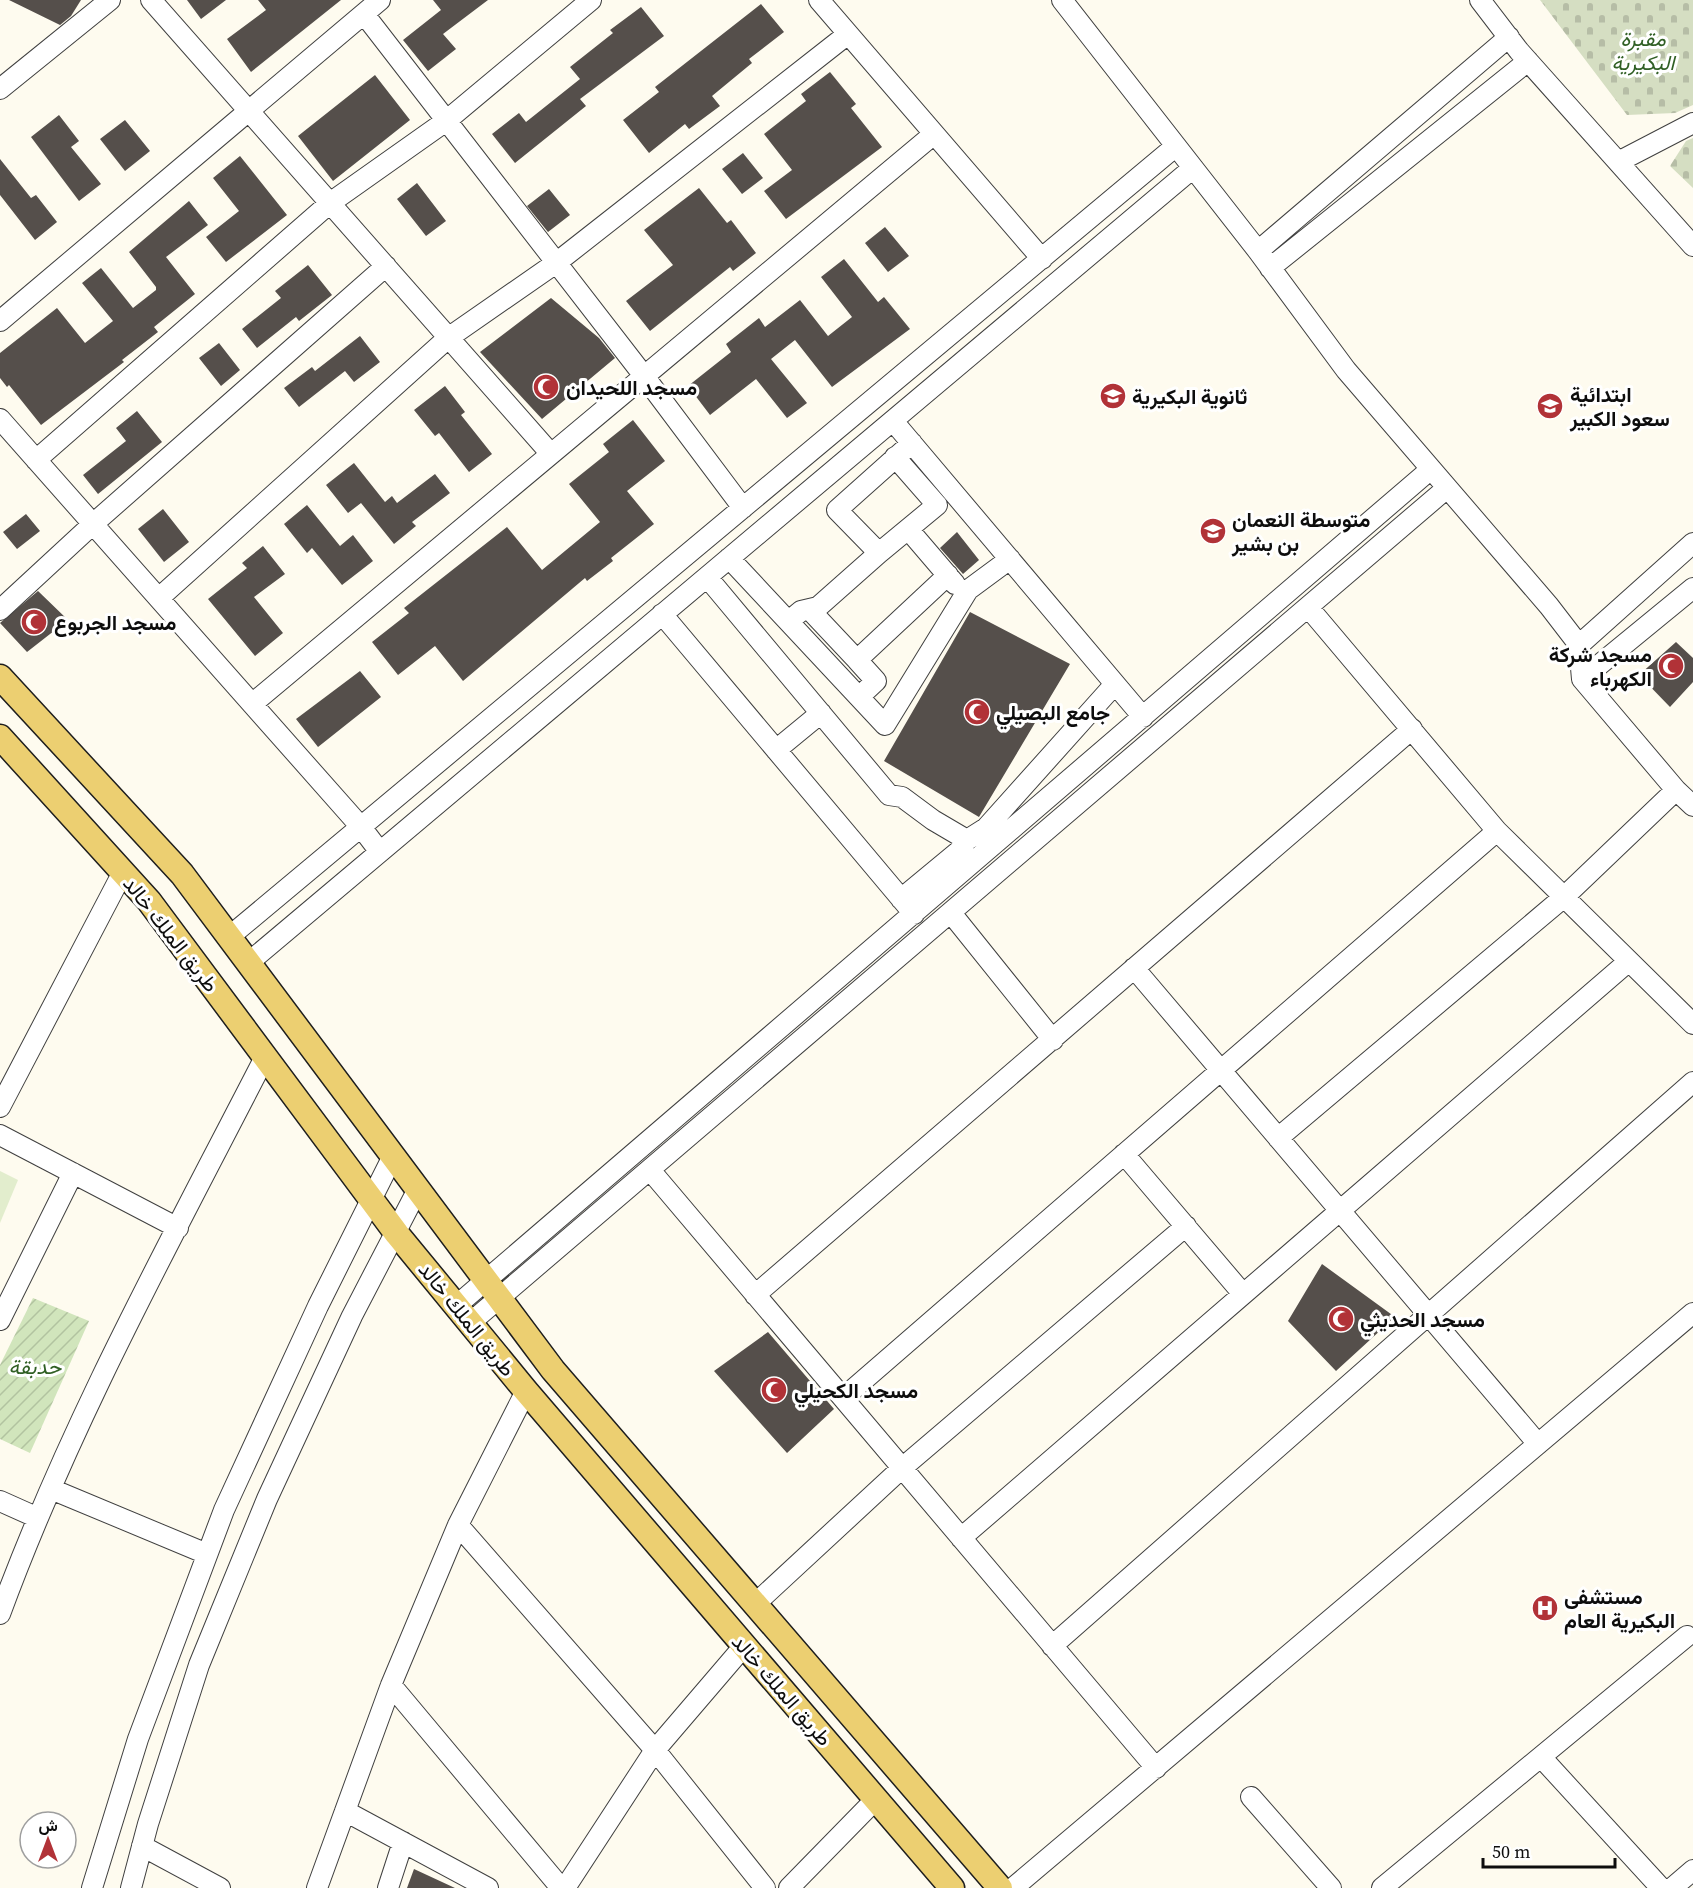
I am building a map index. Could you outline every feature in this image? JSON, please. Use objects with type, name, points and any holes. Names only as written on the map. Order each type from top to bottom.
[{"type":"main road","points":[[0,677],[182,874],[554,1370],[1000,1888]]},
{"type":"main road","name":"طريق الملك خالد","points":[[0,736],[149,901],[396,1234],[526,1391],[952,1888]]},
{"type":"street","points":[[0,89],[110,0]]},
{"type":"street","points":[[151,0],[551,454]]},
{"type":"street","points":[[0,321],[380,0]]},
{"type":"street","points":[[36,460],[330,203],[446,121],[591,0]]},
{"type":"street","points":[[819,0],[1042,259]]},
{"type":"street","points":[[1062,0],[1258,251],[1346,369],[1549,606],[1579,645],[1582,679],[1676,790],[1693,806]]},
{"type":"street","points":[[1480,0],[1528,60],[1693,246]]},
{"type":"street","points":[[364,14],[644,376],[743,508]]},
{"type":"street","points":[[159,598],[448,338],[556,263],[848,34]]},
{"type":"street","points":[[1258,251],[1509,37]]},
{"type":"street","points":[[1270,268],[1528,60]]},
{"type":"street","points":[[1618,162],[1693,123]]},
{"type":"street","points":[[252,704],[934,134]]},
{"type":"street","points":[[229,937],[1176,146]]},
{"type":"street","points":[[249,963],[1193,168]]},
{"type":"street","points":[[0,610],[93,524],[386,266]]},
{"type":"street","points":[[0,419],[361,827],[380,852]]},
{"type":"street","points":[[893,421],[1143,717]]},
{"type":"street","points":[[879,553],[837,510],[912,443]]},
{"type":"street","points":[[789,621],[801,611],[818,607],[937,505],[896,458]]},
{"type":"street","points":[[494,1290],[914,914],[1431,469]]},
{"type":"street","points":[[463,1315],[650,1170],[1447,488]]},
{"type":"street","points":[[722,525],[736,553],[789,621],[885,725],[965,595],[1010,559]]},
{"type":"street","points":[[908,529],[965,595]]},
{"type":"street","points":[[1579,645],[1693,543]]},
{"type":"street","points":[[857,660],[948,575]]},
{"type":"street","points":[[707,577],[889,795],[902,797],[933,820],[967,840]]},
{"type":"street","points":[[1582,679],[1693,588]]},
{"type":"street","points":[[1308,607],[1497,831],[1693,1024]]},
{"type":"street","points":[[809,609],[876,681],[859,697]]},
{"type":"street","points":[[662,614],[914,914]]},
{"type":"street","points":[[901,899],[959,851],[967,840],[986,828],[1115,684]]},
{"type":"street","points":[[776,750],[821,713]]},
{"type":"street","points":[[755,1295],[1412,729]]},
{"type":"street","points":[[1278,1138],[1564,897],[1676,790]]},
{"type":"street","points":[[1047,799],[1063,817]]},
{"type":"street","points":[[843,1398],[1497,831]]},
{"type":"street","points":[[0,1107],[123,872]]},
{"type":"street","points":[[951,913],[1053,1040]]},
{"type":"street","points":[[961,1538],[1629,961]]},
{"type":"street","points":[[1134,969],[1538,1444]]},
{"type":"street","points":[[0,1614],[38,1518],[118,1343],[265,1057]]},
{"type":"street","points":[[1052,1646],[1693,1082]]},
{"type":"street","points":[[0,1135],[177,1227]]},
{"type":"street","points":[[1124,1154],[1244,1294]]},
{"type":"street","points":[[92,1888],[105,1840],[147,1716],[207,1554],[260,1430],[393,1156]]},
{"type":"street","points":[[650,1170],[1156,1768]]},
{"type":"street","points":[[0,1320],[73,1173]]},
{"type":"street","points":[[131,1888],[199,1665],[267,1499],[352,1316],[418,1189]]},
{"type":"street","points":[[755,1604],[902,1468],[1186,1226]]},
{"type":"street","points":[[1013,1888],[1693,1313]]},
{"type":"street","points":[[317,1888],[391,1685],[458,1525],[526,1391]]},
{"type":"street","points":[[51,1489],[207,1554]]},
{"type":"street","points":[[0,1501],[38,1518]]},
{"type":"street","points":[[458,1525],[655,1750],[765,1888]]},
{"type":"street","points":[[1382,1888],[1687,1636]]},
{"type":"street","points":[[391,1685],[563,1888],[655,1750],[744,1646]]},
{"type":"street","points":[[147,1716],[179,1730]]},
{"type":"street","points":[[1541,1757],[1661,1888]]},
{"type":"street","points":[[1251,1797],[1331,1888]]},
{"type":"street","points":[[789,1888],[876,1799]]},
{"type":"street","points":[[345,1811],[488,1888]]},
{"type":"street","points":[[388,1888],[403,1842]]},
{"type":"street","points":[[142,1846],[220,1888]]},
{"type":"street","points":[[1672,1888],[1693,1870]]},
{"type":"green space","name":"مقبرة البكيرية","points":[[1540,0],[1693,0],[1693,105],[1675,113],[1627,115]]},
{"type":"green space","points":[[1693,138],[1693,188],[1670,166],[1686,141]]},
{"type":"green space","points":[[0,1171],[18,1180],[0,1223]]},
{"type":"green space","name":"حدبقة","points":[[33,1298],[89,1321],[30,1453],[0,1439],[0,1365]]},
{"type":"building","points":[[9,0],[81,0],[71,16],[60,25]]},
{"type":"building","points":[[187,0],[226,0],[201,19]]},
{"type":"building","points":[[258,0],[341,0],[251,72],[227,39],[266,10]]},
{"type":"building","points":[[433,0],[488,0],[443,34],[456,49],[428,71],[403,40],[441,10]]},
{"type":"building","points":[[761,4],[784,32],[749,59],[752,63],[712,96],[720,106],[689,129],[685,124],[649,153],[623,120],[659,92],[655,87]]},
{"type":"building","points":[[641,7],[664,36],[580,99],[586,106],[515,163],[492,134],[519,113],[526,122],[580,79],[570,67],[613,33],[610,30]]},
{"type":"building","points":[[830,72],[856,104],[851,108],[882,147],[786,219],[764,191],[792,170],[764,134],[806,101],[801,94]]},
{"type":"building","points":[[375,75],[410,120],[333,181],[298,136]]},
{"type":"building","points":[[59,115],[79,141],[71,147],[101,184],[79,201],[31,137]]},
{"type":"building","points":[[125,120],[150,151],[125,171],[100,139]]},
{"type":"building","points":[[743,153],[763,178],[742,194],[722,169]]},
{"type":"building","points":[[240,156],[287,215],[226,262],[206,237],[239,211],[213,178]]},
{"type":"building","points":[[0,159],[31,198],[36,195],[57,222],[35,240],[0,195]]},
{"type":"building","points":[[417,183],[446,221],[426,236],[397,199]]},
{"type":"building","points":[[699,188],[727,223],[731,220],[756,253],[733,271],[730,267],[650,331],[626,301],[673,265],[644,230]]},
{"type":"building","points":[[549,189],[570,215],[548,232],[527,206]]},
{"type":"building","points":[[189,201],[208,225],[166,257],[195,294],[154,327],[158,332],[122,360],[124,362],[41,425],[9,385],[7,387],[0,378],[0,353],[57,308],[85,343],[113,321],[82,283],[101,268],[133,308],[156,290],[129,252]]},
{"type":"building","points":[[885,227],[909,256],[888,272],[865,243]]},
{"type":"building","points":[[844,259],[878,302],[884,297],[910,329],[832,387],[795,340],[771,359],[807,403],[787,418],[756,379],[710,415],[688,386],[731,352],[726,344],[759,318],[765,327],[800,300],[828,336],[852,317],[821,277]]},
{"type":"building","points":[[308,265],[332,295],[299,321],[296,317],[257,348],[242,329],[281,298],[275,291]]},
{"type":"building","name":"مسجد اللحيدان","points":[[551,298],[599,338],[615,358],[542,419],[480,352]]},
{"type":"building","points":[[360,336],[380,362],[354,382],[345,371],[299,407],[284,388],[312,367],[315,371]]},
{"type":"building","points":[[219,343],[240,370],[221,386],[199,358]]},
{"type":"building","points":[[445,386],[465,412],[461,415],[492,454],[469,472],[439,433],[435,436],[414,410]]},
{"type":"building","points":[[137,411],[162,442],[98,494],[83,475],[126,441],[116,428]]},
{"type":"building","points":[[633,420],[665,461],[627,491],[654,524],[611,558],[613,561],[587,581],[585,578],[463,681],[435,646],[398,675],[372,642],[409,613],[404,608],[507,527],[542,570],[600,522],[569,484],[609,452],[603,444]]},
{"type":"building","points":[[354,463],[385,502],[392,496],[397,503],[435,474],[450,493],[412,522],[416,526],[394,544],[361,503],[348,513],[326,485]]},
{"type":"building","points":[[307,505],[340,546],[353,535],[373,561],[342,585],[312,548],[307,553],[284,524]]},
{"type":"building","points":[[163,509],[189,542],[164,562],[138,529]]},
{"type":"building","points":[[26,514],[40,531],[17,549],[3,532]]},
{"type":"building","points":[[957,532],[979,560],[963,574],[940,548]]},
{"type":"building","points":[[263,546],[285,574],[254,597],[283,633],[255,656],[208,599],[247,568],[242,563]]},
{"type":"building","name":"مسجد الجربوع","points":[[38,591],[68,620],[27,652],[0,623]]},
{"type":"building","name":"جامع البصيلي","points":[[970,612],[1070,664],[979,817],[884,761]]},
{"type":"building","name":"مسجد شركة الكهرباء","points":[[1676,642],[1693,658],[1693,682],[1670,707],[1639,675]]},
{"type":"building","points":[[360,671],[381,697],[318,747],[296,719]]},
{"type":"building","name":"مسجد الحديثي","points":[[1322,1264],[1395,1317],[1336,1371],[1288,1321]]},
{"type":"building","name":"مسجد الكحيلي","points":[[768,1332],[834,1409],[787,1453],[714,1371]]},
{"type":"building","points":[[414,1869],[455,1888],[407,1888]]},
{"type":"place","name":"مسجد اللحيدان","points":[[546,387]]},
{"type":"place","name":"ثانوية البكيرية","points":[[1113,396]]},
{"type":"place","name":"ابتدائية سعود الكبير","points":[[1550,406]]},
{"type":"place","name":"متوسطة النعمان بن بشير","points":[[1213,531]]},
{"type":"place","name":"مسجد الجربوع","points":[[34,622]]},
{"type":"place","name":"مسجد شركة الكهرباء","points":[[1671,666]]},
{"type":"place","name":"جامع البصيلي","points":[[977,712]]},
{"type":"place","name":"مسجد الحديثي","points":[[1341,1319]]},
{"type":"place","name":"مسجد الكحيلي","points":[[774,1390]]},
{"type":"place","name":"مستشفى البكيرية العام","points":[[1545,1608]]}]
